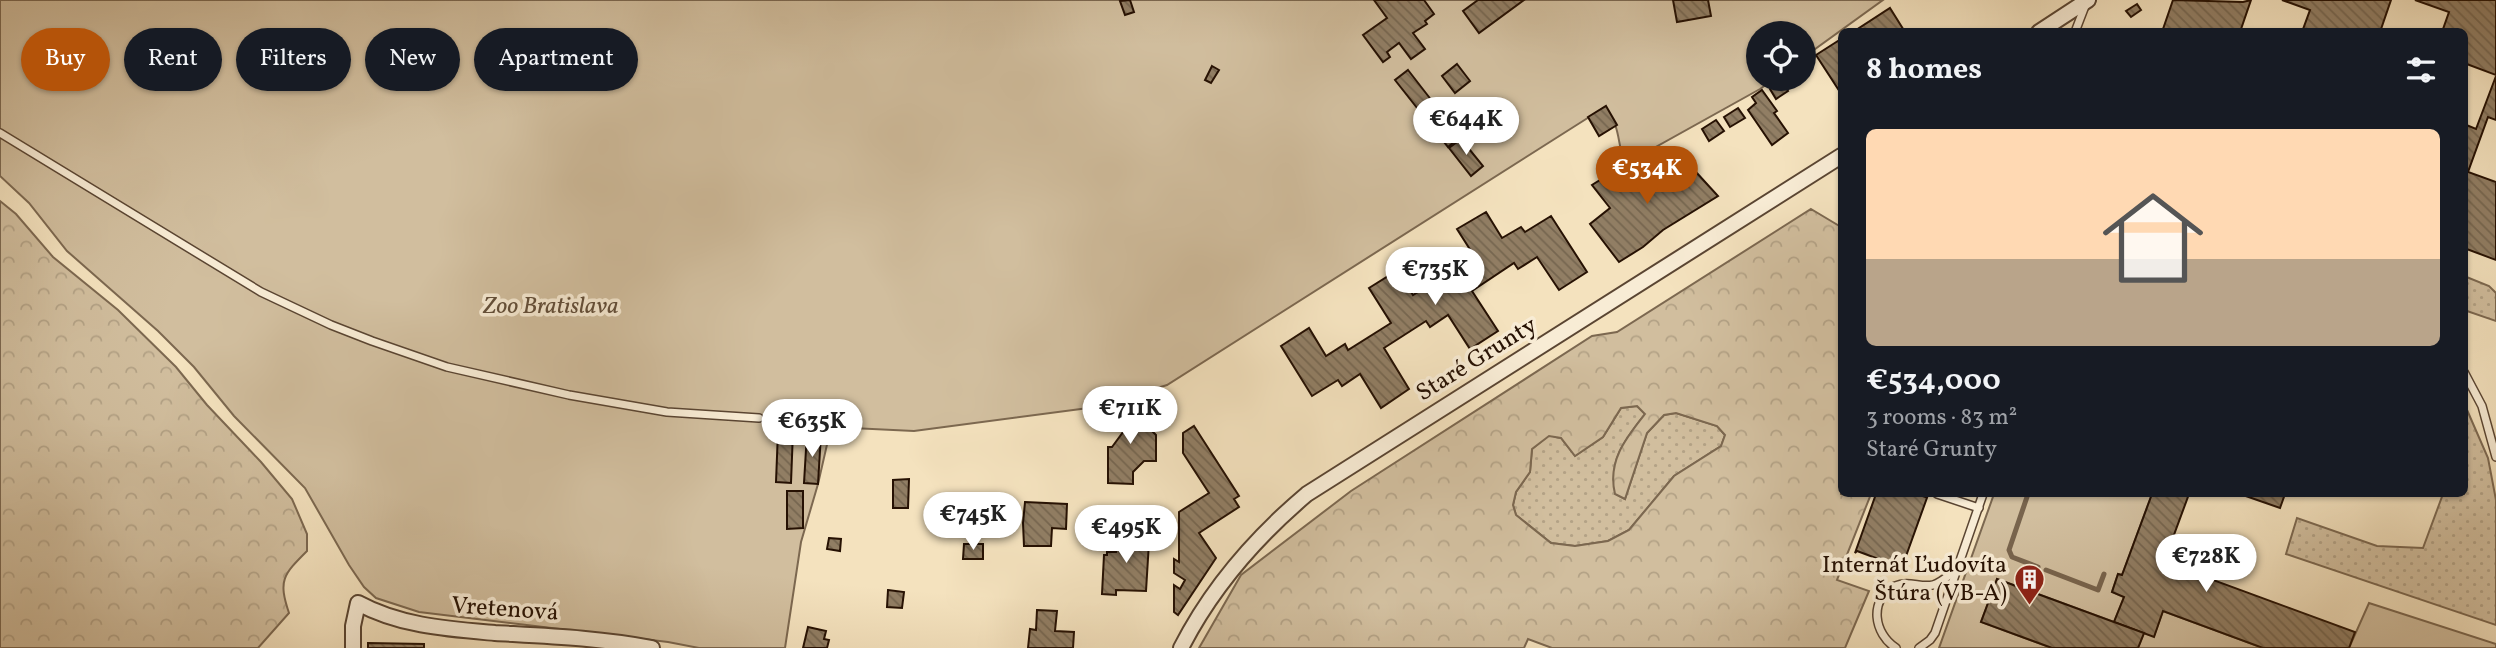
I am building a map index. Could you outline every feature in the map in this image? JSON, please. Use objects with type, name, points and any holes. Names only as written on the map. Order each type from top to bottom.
[{"type":"street","points":[[2045,28],[2087,1]]},
{"type":"street","name":"Staré Grunty","points":[[1181,648],[1210,596],[1236,563],[1258,538],[1307,494],[1838,158]]},
{"type":"street","name":"Vretenová","points":[[353,648],[353,625],[358,603],[375,612],[442,629],[621,642],[652,648]]},
{"type":"lane","points":[[2077,28],[2087,1]]},
{"type":"lane","points":[[0,133],[261,292],[372,341],[447,367],[569,395],[667,412],[759,418]]},
{"type":"lane","points":[[2468,380],[2482,406],[2496,457]]},
{"type":"lane","points":[[1946,497],[1979,508]]},
{"type":"lane","points":[[1919,648],[1935,633],[1982,497]]},
{"type":"lane","points":[[1896,648],[1885,639],[1878,628],[1878,605],[1884,596],[1894,587],[1907,583],[1936,584],[1956,570]]},
{"type":"green space","name":"Zoo Bratislava","points":[[0,0],[1883,0],[1844,28],[1838,28],[1838,32],[1816,48],[1816,21],[1746,21],[1746,91],[1756,91],[1625,164],[1616,129],[1605,107],[1167,385],[1096,407],[914,431],[831,427],[801,542],[785,648],[699,648],[419,612],[376,598],[364,587],[349,565],[305,488],[234,416],[194,367],[158,331],[67,251],[29,203],[0,176]]},
{"type":"green space","points":[[0,201],[16,214],[53,257],[118,310],[176,367],[292,499],[307,534],[307,551],[285,579],[284,593],[289,613],[258,648],[0,648]]},
{"type":"green space","points":[[1811,209],[1838,225],[1838,497],[1870,497],[1837,580],[1869,591],[1845,648],[1552,648],[1528,639],[1524,648],[1199,648],[1241,575],[1351,491],[1592,336],[1617,332]],"holes":[[[1637,406],[1645,414],[1625,441],[1616,461],[1613,482],[1615,494],[1625,499],[1647,433],[1664,415],[1676,413],[1717,426],[1725,435],[1721,446],[1674,476],[1629,530],[1608,541],[1575,546],[1551,543],[1516,515],[1513,505],[1516,492],[1530,472],[1532,449],[1549,436],[1561,438],[1575,456],[1603,437],[1621,408]]]},
{"type":"green space","points":[[2468,278],[2489,286],[2496,293],[2496,321],[2468,311]]},
{"type":"green space","points":[[1637,406],[1645,414],[1625,441],[1614,471],[1616,494],[1625,499],[1647,433],[1664,415],[1676,413],[1717,426],[1725,435],[1721,446],[1674,476],[1629,530],[1608,541],[1575,546],[1551,543],[1516,515],[1513,505],[1516,492],[1530,472],[1532,449],[1549,435],[1561,438],[1575,456],[1603,437],[1621,408]]},
{"type":"green space","points":[[2468,412],[2488,458],[2496,500],[2496,625],[2286,554],[2297,518],[2377,546],[2423,548],[2442,497],[2468,497]]},
{"type":"green space","points":[[1993,497],[2151,497],[2122,575],[2118,574],[2112,592],[2124,597],[2114,622],[1997,579],[1981,622],[2052,648],[1939,648]]},
{"type":"green space","points":[[2369,603],[2496,644],[2496,648],[2349,648]]},
{"type":"green space","points":[[2163,611],[2263,648],[2138,648],[2144,633],[2154,636]]},
{"type":"building","points":[[1130,0],[1134,12],[1125,15],[1120,1]]},
{"type":"building","points":[[1374,0],[1424,0],[1434,14],[1425,21],[1427,24],[1413,33],[1425,49],[1411,59],[1399,43],[1387,52],[1390,57],[1383,62],[1363,35],[1387,18]]},
{"type":"building","points":[[1478,0],[1524,0],[1479,33],[1463,11]]},
{"type":"building","points":[[1673,0],[1708,0],[1711,16],[1677,22]]},
{"type":"building","points":[[2173,0],[2251,0],[2241,28],[2163,28]]},
{"type":"building","points":[[2282,0],[2391,0],[2381,28],[2303,28],[2310,10]]},
{"type":"building","points":[[2415,0],[2496,0],[2496,75],[2468,64],[2468,28],[2443,28],[2449,12]]},
{"type":"building","points":[[2137,4],[2141,10],[2131,17],[2126,11]]},
{"type":"building","points":[[1890,8],[1902,28],[1859,28]]},
{"type":"building","points":[[1838,41],[1838,89],[1816,55]]},
{"type":"building","points":[[1457,64],[1470,81],[1455,93],[1442,76]]},
{"type":"building","points":[[1212,66],[1219,70],[1211,83],[1205,80]]},
{"type":"building","points":[[1408,70],[1460,137],[1448,147],[1395,80]]},
{"type":"building","points":[[2496,76],[2496,120],[2488,117],[2468,172],[2468,126],[2476,129]]},
{"type":"building","points":[[1763,91],[1788,133],[1772,145],[1748,110],[1756,103],[1752,97]]},
{"type":"building","points":[[1771,91],[1788,91],[1776,99]]},
{"type":"building","points":[[1606,106],[1617,125],[1599,136],[1588,117]]},
{"type":"building","points":[[1738,108],[1745,118],[1730,127],[1724,117]]},
{"type":"building","points":[[1716,120],[1724,131],[1709,141],[1702,129]]},
{"type":"building","points":[[1461,139],[1483,166],[1471,176],[1449,148]]},
{"type":"building","points":[[1685,160],[1718,196],[1663,230],[1619,262],[1590,224],[1610,208],[1592,185],[1624,165],[1637,189]]},
{"type":"building","points":[[2468,172],[2496,182],[2496,260],[2468,250]]},
{"type":"building","points":[[1486,212],[1502,238],[1521,227],[1525,232],[1551,216],[1587,272],[1559,290],[1537,257],[1518,269],[1514,263],[1472,291],[1498,331],[1470,349],[1448,315],[1430,327],[1426,321],[1384,348],[1409,389],[1381,408],[1360,374],[1342,386],[1338,380],[1312,396],[1281,346],[1309,328],[1326,356],[1345,344],[1348,350],[1391,323],[1369,288],[1398,270],[1413,295],[1432,283],[1435,289],[1478,262],[1457,229]]},
{"type":"building","points":[[1126,405],[1156,435],[1156,461],[1144,461],[1133,472],[1133,484],[1108,483],[1108,447],[1112,447],[1123,432],[1111,420],[1111,409]]},
{"type":"building","points":[[1194,426],[1239,496],[1234,499],[1239,507],[1199,533],[1216,558],[1178,615],[1174,612],[1174,585],[1180,589],[1185,580],[1174,573],[1174,559],[1179,562],[1179,512],[1209,493],[1183,453],[1183,433]]},
{"type":"building","points":[[778,431],[793,431],[791,483],[776,482]]},
{"type":"building","points":[[807,433],[821,434],[818,484],[804,483]]},
{"type":"building","points":[[909,479],[908,508],[893,508],[893,480]]},
{"type":"building","points":[[787,491],[803,491],[803,528],[787,529]]},
{"type":"building","points":[[1875,497],[1927,497],[1901,570],[1900,567],[1857,551],[1855,553]]},
{"type":"building","points":[[2151,497],[2188,497],[2164,562],[2355,632],[2349,648],[2263,648],[2163,611],[2154,637],[2114,622],[2124,597],[2112,592],[2118,574],[2122,575]]},
{"type":"building","points":[[2249,497],[2284,497],[2280,508]]},
{"type":"building","points":[[1025,502],[1067,504],[1066,529],[1052,528],[1051,546],[1024,546]]},
{"type":"building","points":[[1118,529],[1137,530],[1137,542],[1149,542],[1146,591],[1116,590],[1116,595],[1102,594],[1104,555],[1107,555],[1107,552],[1116,552]]},
{"type":"building","points":[[829,538],[841,539],[840,551],[827,549]]},
{"type":"building","points":[[964,544],[983,544],[983,559],[963,559]]},
{"type":"building","name":"Internát Ľudovíta Štúra (VB-A)","points":[[1997,579],[2144,633],[2138,648],[2052,648],[1981,622]]},
{"type":"building","points":[[888,590],[904,592],[902,608],[887,607]]},
{"type":"building","points":[[1037,610],[1057,611],[1055,631],[1074,632],[1073,648],[1028,648],[1030,629],[1036,630]]},
{"type":"building","points":[[808,627],[826,631],[824,639],[829,640],[827,648],[803,648]]},
{"type":"building","points":[[368,643],[424,644],[424,648],[368,648]]},
{"type":"waterway","points":[[2027,497],[2009,550],[2012,557],[2038,567]]},
{"type":"waterway","points":[[2046,570],[2098,590],[2104,574]]},
{"type":"place","name":"Internát Ľudovíta Štúra (VB-A)","points":[[2030,607]]}]
